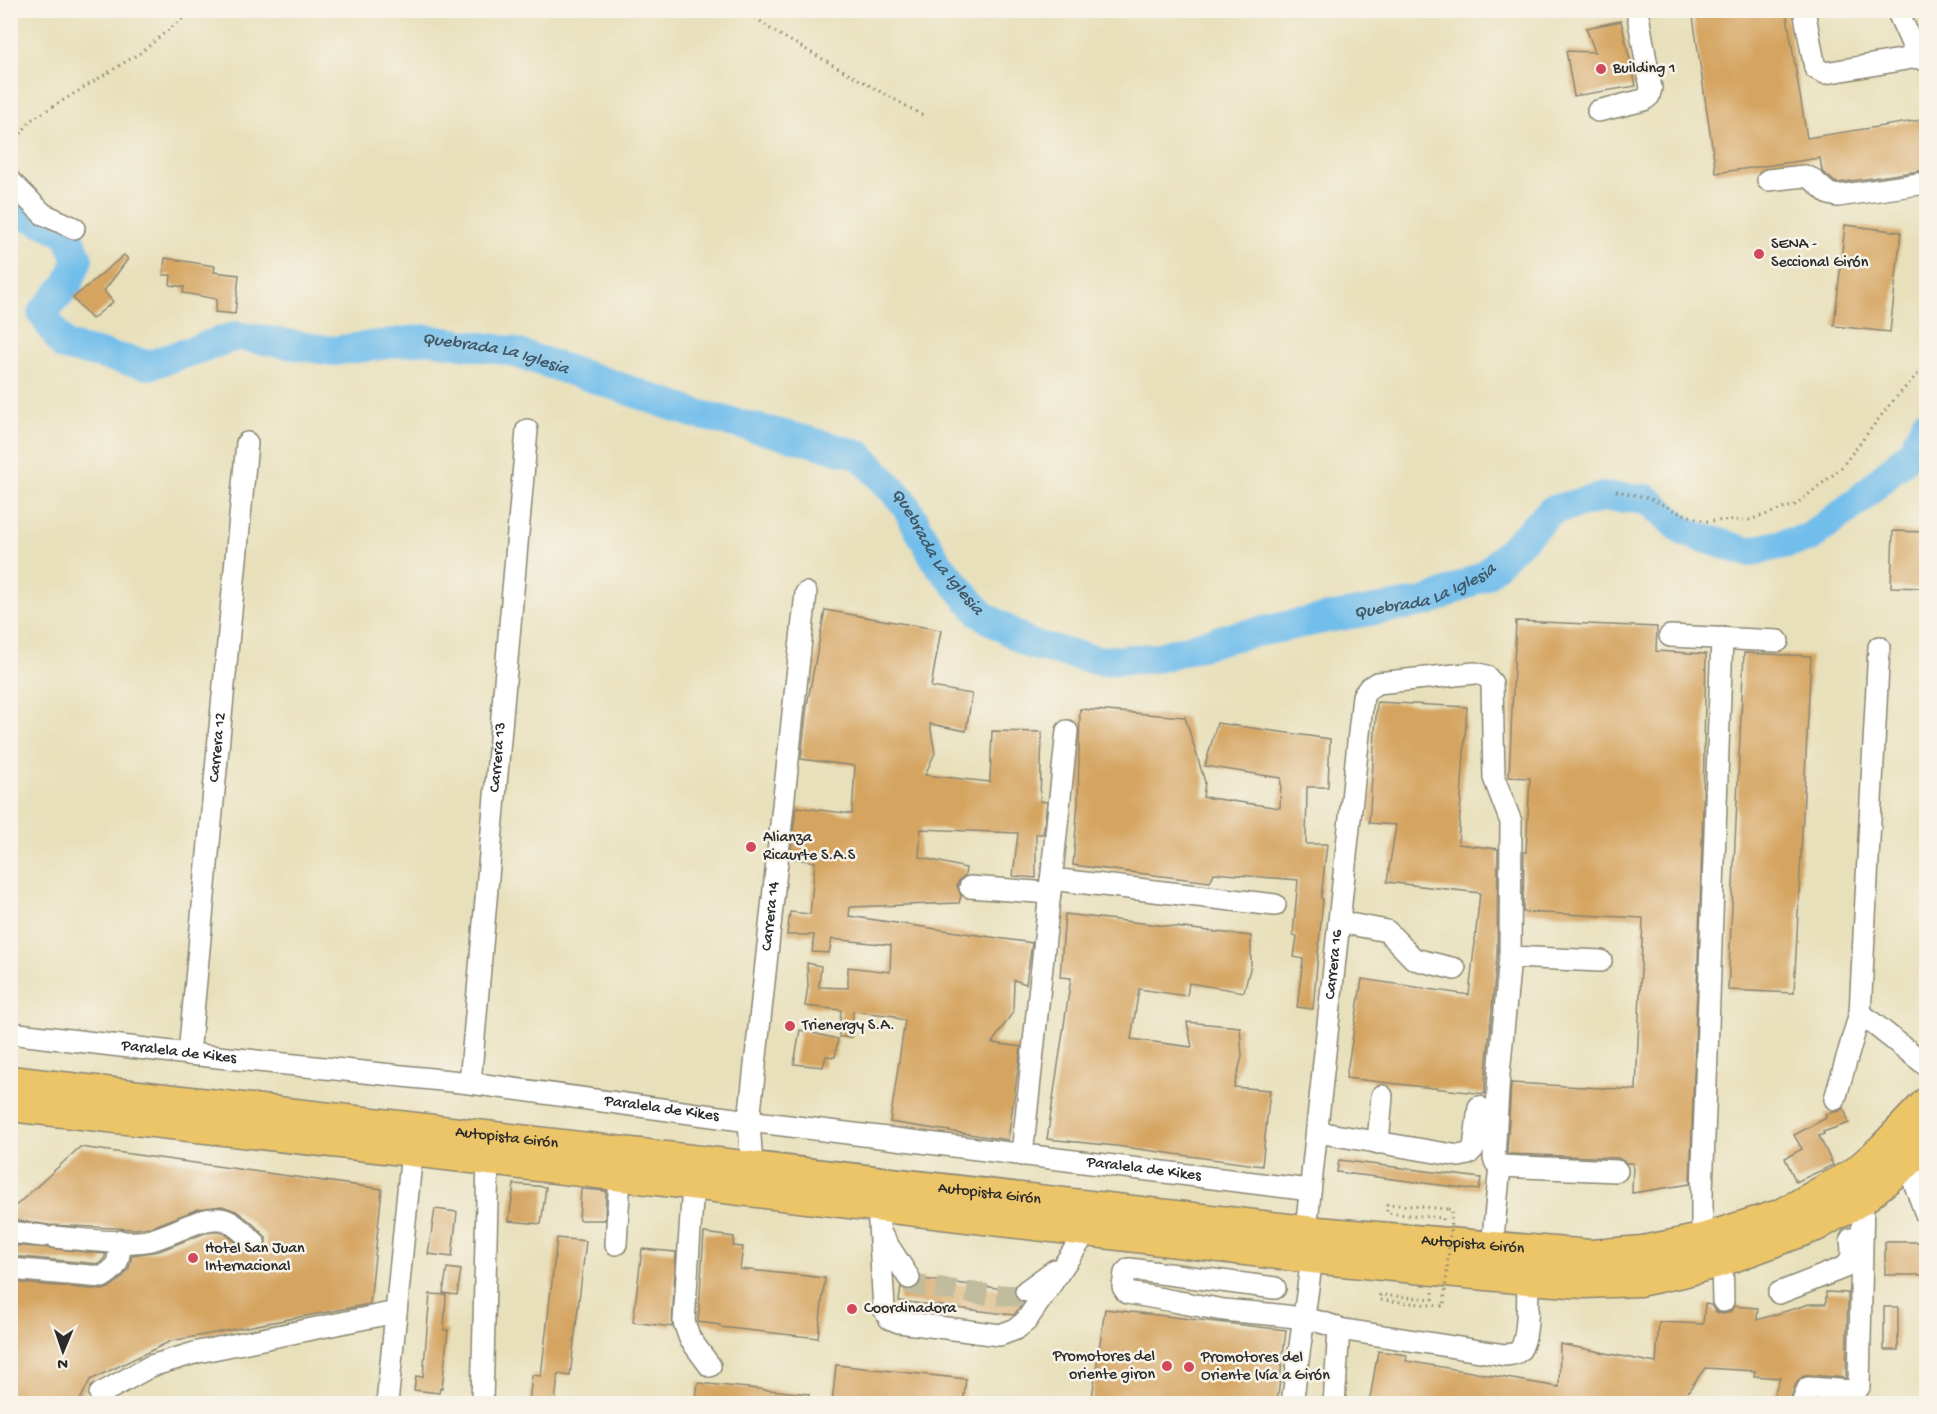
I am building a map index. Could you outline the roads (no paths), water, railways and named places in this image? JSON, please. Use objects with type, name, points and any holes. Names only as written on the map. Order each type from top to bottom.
[{"type":"highway","name":"Autopista Girón","points":[[10,1081],[752,1167],[1309,1244],[1528,1280],[1639,1281],[1722,1261],[1816,1226],[1855,1204],[1917,1153]]},
{"type":"highway","name":"Autopista Girón","points":[[10,1106],[693,1185],[879,1220],[1309,1244],[1492,1248],[1590,1255],[1643,1251],[1702,1239],[1782,1214],[1856,1172],[1883,1148],[1926,1103]]},
{"type":"street","points":[[1598,111],[1644,100],[1649,96],[1651,88],[1638,10]]},
{"type":"street","points":[[1804,10],[1815,68],[1825,73],[1922,59],[1897,10]]},
{"type":"street","points":[[1768,180],[1805,176],[1829,194],[1838,196],[1926,183]]},
{"type":"street","points":[[10,181],[44,214],[74,228]]},
{"type":"street","name":"Carrera 13","points":[[470,1083],[527,430]]},
{"type":"street","name":"Carrera 12","points":[[189,1054],[247,443]]},
{"type":"street","name":"Carrera 14","points":[[752,1167],[749,1121],[806,593]]},
{"type":"street","points":[[1670,636],[1778,641]]},
{"type":"street","points":[[1702,1239],[1722,638]]},
{"type":"street","points":[[1835,1099],[1860,1013],[1879,647]]},
{"type":"street","name":"Carrera 16","points":[[1292,1404],[1303,1319],[1309,1244],[1310,1190],[1363,696],[1377,683],[1475,673],[1486,675],[1492,682],[1494,778],[1511,822],[1510,957]]},
{"type":"street","points":[[1022,1155],[1067,731]]},
{"type":"street","points":[[970,887],[1051,886],[1275,905]]},
{"type":"street","points":[[1340,922],[1387,931],[1414,959],[1455,969]]},
{"type":"street","points":[[1492,1248],[1500,1166],[1494,1158],[1499,1074],[1510,957],[1601,961]]},
{"type":"street","points":[[1860,1013],[1926,1065]]},
{"type":"street","name":"Paralela de Kikes","points":[[10,1033],[470,1083],[749,1121],[1310,1190]]},
{"type":"street","points":[[1378,1143],[1382,1096]]},
{"type":"street","points":[[1317,1132],[1459,1156],[1468,1154],[1474,1148],[1479,1107]]},
{"type":"street","points":[[387,1404],[412,1151]]},
{"type":"street","points":[[1917,1153],[1926,1215]]},
{"type":"street","points":[[482,1404],[488,1160]]},
{"type":"street","points":[[1500,1166],[1617,1172]]},
{"type":"street","points":[[616,1244],[620,1176]]},
{"type":"street","points":[[693,1185],[684,1322],[690,1339],[710,1366]]},
{"type":"street","points":[[1779,1293],[1845,1267],[1851,1261],[1855,1204]]},
{"type":"street","points":[[1802,1402],[1808,1388],[1853,1391],[1859,1387],[1855,1204]]},
{"type":"street","points":[[10,1232],[142,1242],[159,1239],[207,1219],[220,1219],[228,1220],[254,1242]]},
{"type":"street","points":[[879,1220],[884,1309],[889,1317],[899,1322],[1000,1335],[1016,1329],[1026,1321],[1087,1231]]},
{"type":"street","points":[[879,1220],[909,1278]]},
{"type":"street","points":[[10,1269],[102,1277],[113,1271],[118,1263],[121,1241]]},
{"type":"street","points":[[1026,1291],[1067,1261]]},
{"type":"street","points":[[1722,1261],[1723,1300]]},
{"type":"street","points":[[1275,1288],[1130,1269],[1125,1273],[1123,1287],[1127,1293],[1221,1309],[1303,1319],[1330,1324],[1339,1329],[1505,1355],[1520,1350],[1526,1334],[1528,1280]]},
{"type":"street","points":[[1221,1309],[1225,1282]]},
{"type":"street","points":[[100,1394],[151,1366],[198,1352],[396,1312]]},
{"type":"street","points":[[1334,1404],[1339,1329]]},
{"type":"waterway","name":"Quebrada La Iglesia","points":[[10,216],[29,216],[67,233],[78,259],[68,284],[42,313],[64,346],[149,365],[237,336],[333,351],[426,339],[510,351],[693,413],[860,455],[903,501],[937,562],[981,614],[1030,644],[1100,661],[1156,658],[1227,638],[1429,601],[1485,575],[1552,510],[1604,497],[1647,499],[1685,532],[1748,552],[1809,538],[1857,502],[1912,451],[1926,423]]},
{"type":"tunnel","points":[[909,1278],[913,1285],[982,1294],[1018,1296],[1026,1291]]},
{"type":"place","name":"Building 1","points":[[1601,69]]},
{"type":"place","name":"SENA - Seccional Girón","points":[[1759,254]]},
{"type":"place","name":"Alianza Ricaurte S.A.S","points":[[751,847]]},
{"type":"place","name":"Trienergy S.A.","points":[[790,1026]]},
{"type":"place","name":"Hotel San Juan Internacional","points":[[193,1258]]},
{"type":"place","name":"Coordinadora","points":[[852,1309]]},
{"type":"place","name":"Promotores del oriente giron","points":[[1167,1366]]},
{"type":"place","name":"Promotores del Oriente (vía a Girón","points":[[1189,1367]]}]
